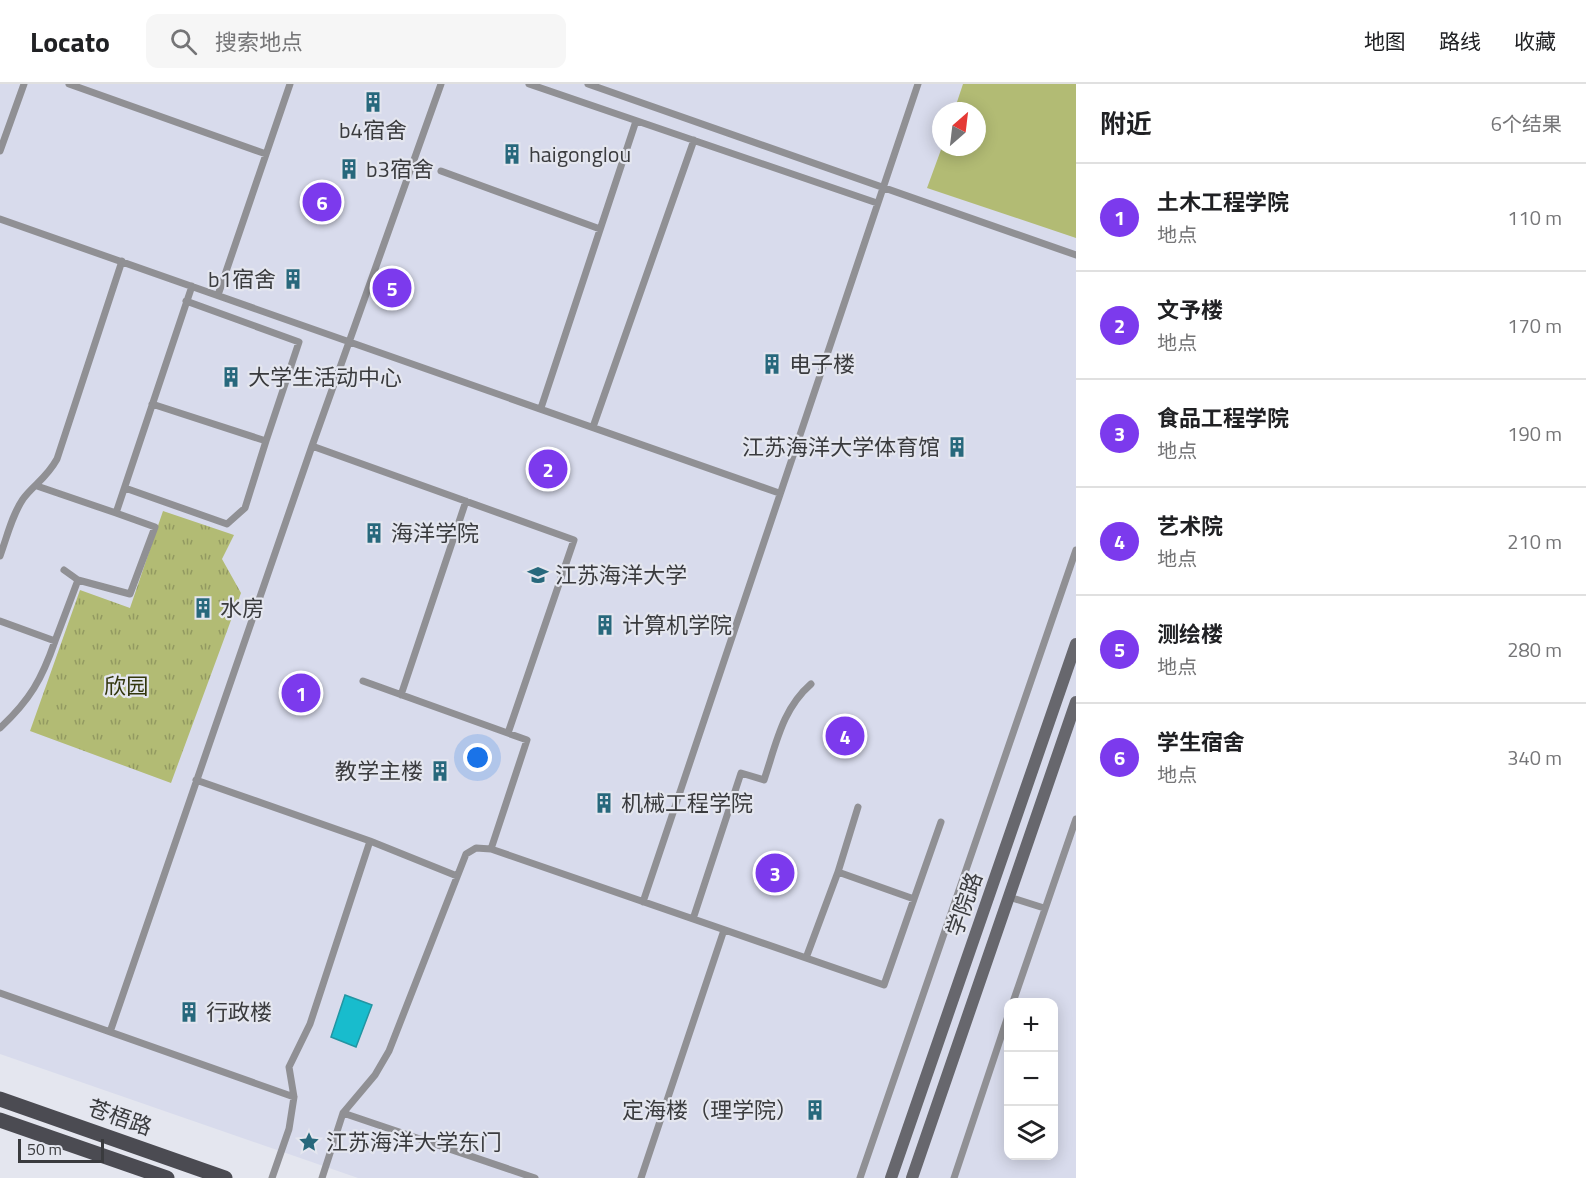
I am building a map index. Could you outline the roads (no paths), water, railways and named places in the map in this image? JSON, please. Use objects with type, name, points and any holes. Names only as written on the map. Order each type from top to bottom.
[{"type":"main road","name":"学院路","points":[[891,1178],[1076,644]]},
{"type":"main road","name":"学院路","points":[[912,1178],[1076,702]]},
{"type":"main road","name":"苍梧路","points":[[0,1099],[225,1178]]},
{"type":"main road","name":"苍梧路","points":[[0,1120],[167,1178]]},
{"type":"lane","points":[[0,151],[24,84]]},
{"type":"lane","points":[[69,84],[266,154]]},
{"type":"lane","points":[[218,295],[291,84]]},
{"type":"lane","points":[[110,1032],[312,446],[441,84]]},
{"type":"lane","points":[[529,84],[877,203]]},
{"type":"lane","points":[[588,84],[1076,255]]},
{"type":"lane","points":[[643,902],[918,84]]},
{"type":"lane","points":[[541,408],[636,121]]},
{"type":"lane","points":[[593,426],[694,140]]},
{"type":"lane","points":[[441,171],[600,229]]},
{"type":"lane","points":[[0,219],[779,493]]},
{"type":"lane","points":[[0,556],[18,507],[25,495],[49,473],[57,459],[122,261]]},
{"type":"lane","points":[[116,513],[192,286]]},
{"type":"lane","points":[[125,488],[227,524],[244,508],[299,342],[186,301]]},
{"type":"lane","points":[[152,404],[266,441]]},
{"type":"lane","points":[[312,446],[574,540],[507,733]]},
{"type":"lane","points":[[37,486],[155,527],[130,594],[78,580],[64,570]]},
{"type":"lane","points":[[401,694],[466,501]]},
{"type":"lane","points":[[861,1178],[1076,550]]},
{"type":"lane","points":[[0,728],[32,694],[44,673],[78,580]]},
{"type":"lane","points":[[0,621],[55,641]]},
{"type":"lane","points":[[363,681],[527,740],[491,849]]},
{"type":"lane","points":[[693,919],[741,773],[764,780],[786,712],[798,696],[812,684]]},
{"type":"lane","points":[[196,780],[370,841],[457,876]]},
{"type":"lane","points":[[806,958],[838,872],[858,807]]},
{"type":"lane","points":[[1014,998],[1076,819]]},
{"type":"lane","points":[[322,1178],[343,1113],[375,1075],[389,1051],[466,854],[476,848],[491,849],[884,985],[942,822]]},
{"type":"lane","points":[[272,1178],[289,1129],[294,1097],[289,1067],[310,1024],[370,841]]},
{"type":"lane","points":[[838,872],[914,899]]},
{"type":"lane","points":[[1009,897],[1044,908]]},
{"type":"lane","points":[[641,1178],[724,930]]},
{"type":"lane","points":[[0,993],[294,1097]]},
{"type":"lane","points":[[954,1178],[1004,1028]]},
{"type":"lane","points":[[343,1113],[535,1178]]},
{"type":"water","points":[[345,995],[372,1005],[356,1047],[331,1037]]},
{"type":"place","name":"b4宿舍","points":[[373,102]]},
{"type":"place","name":"haigonglou","points":[[512,154]]},
{"type":"place","name":"b3宿舍","points":[[349,169]]},
{"type":"place","name":"学生宿舍","points":[[322,202]]},
{"type":"place","name":"b1宿舍","points":[[293,279]]},
{"type":"place","name":"测绘楼","points":[[392,288]]},
{"type":"place","name":"电子楼","points":[[772,364]]},
{"type":"place","name":"大学生活动中心","points":[[231,377]]},
{"type":"place","name":"江苏海洋大学体育馆","points":[[957,447]]},
{"type":"place","name":"文予楼","points":[[548,469]]},
{"type":"place","name":"海洋学院","points":[[374,533]]},
{"type":"place","name":"江苏海洋大学","points":[[538,575]]},
{"type":"place","name":"水房","points":[[203,608]]},
{"type":"place","name":"计算机学院","points":[[605,625]]},
{"type":"place","name":"土木工程学院","points":[[301,693]]},
{"type":"place","name":"艺术院","points":[[845,736]]},
{"type":"place","name":"教学主楼","points":[[440,771]]},
{"type":"place","name":"机械工程学院","points":[[604,803]]},
{"type":"place","name":"食品工程学院","points":[[775,873]]},
{"type":"place","name":"行政楼","points":[[189,1012]]},
{"type":"place","name":"定海楼（理学院）","points":[[815,1110]]},
{"type":"place","name":"江苏海洋大学东门","points":[[309,1142]]},
{"type":"park label","name":"欣园","points":[[126,686]]}]
